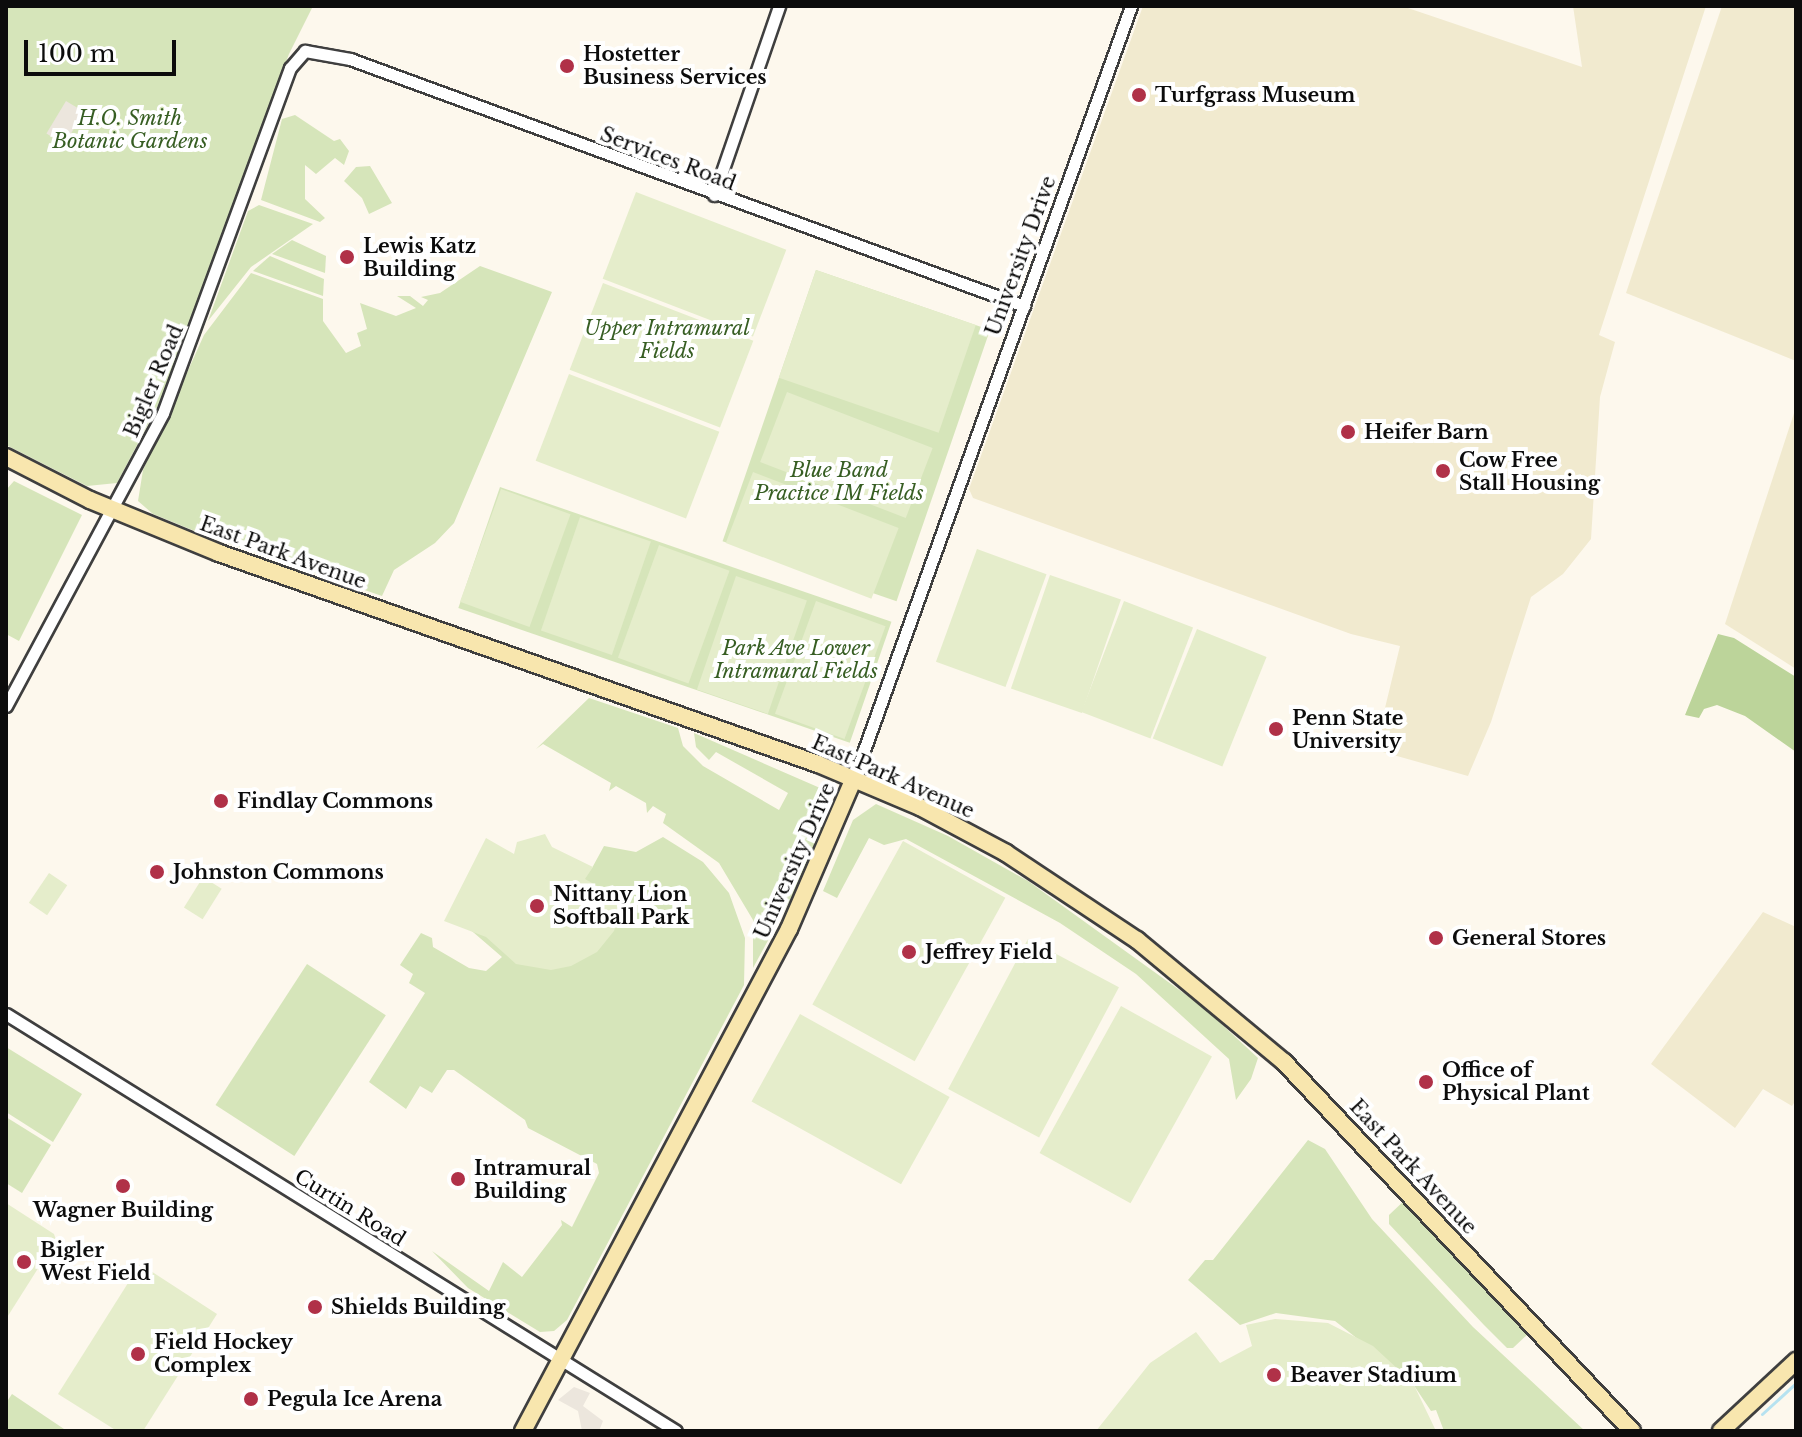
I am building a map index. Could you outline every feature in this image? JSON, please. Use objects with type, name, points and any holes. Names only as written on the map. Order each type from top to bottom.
[{"type":"main road","name":"East Park Avenue","points":[[6,457],[113,509],[232,558],[698,717],[854,778],[949,821],[1033,870],[1137,940],[1225,1010],[1312,1090],[1632,1431]]},
{"type":"main road","name":"University Drive","points":[[523,1431],[789,929],[854,778]]},
{"type":"main road","points":[[1721,1431],[1796,1361]]},
{"type":"street","points":[[714,195],[779,6]]},
{"type":"street","name":"University Drive","points":[[854,778],[1131,6]]},
{"type":"street","name":"Services Road","points":[[299,53],[350,59],[714,195],[1024,306]]},
{"type":"street","name":"Bigler Road","points":[[6,706],[113,509],[174,387],[299,53]]},
{"type":"street","name":"Curtin Road","points":[[6,1014],[676,1431]]},
{"type":"shaded area","points":[[1143,6],[1402,6],[1582,67],[1573,6],[1706,6],[1599,335],[1615,342],[1600,397],[1591,539],[1563,574],[1531,597],[1491,722],[1468,776],[1365,747],[1384,712],[1400,646],[1351,634],[973,498],[969,489]]},
{"type":"shaded area","points":[[1722,6],[1796,6],[1796,361],[1626,293]]},
{"type":"shaded area","points":[[66,101],[84,112],[64,144],[46,134]]},
{"type":"shaded area","points":[[1796,407],[1796,669],[1725,624]]},
{"type":"shaded area","points":[[1763,912],[1796,927],[1796,1100],[1792,1106],[1763,1089],[1735,1128],[1651,1064]]},
{"type":"shaded area","points":[[574,1387],[590,1393],[583,1406],[603,1421],[599,1431],[582,1431],[578,1411],[558,1400]]},
{"type":"green space","name":"H.O. Smith Botanic Gardens","points":[[6,6],[313,6],[289,54],[164,394],[117,483],[87,486],[6,445]]},
{"type":"green space","points":[[295,115],[334,141],[340,139],[349,151],[344,165],[335,158],[316,174],[305,165],[305,199],[325,218],[320,222],[261,200],[282,119]]},
{"type":"green space","points":[[370,166],[392,203],[369,214],[362,198],[344,181],[356,167]]},
{"type":"green space","points":[[636,192],[786,250],[753,337],[603,279]]},
{"type":"green space","points":[[259,205],[313,224],[251,267],[208,321],[248,211]]},
{"type":"green space","points":[[292,240],[326,256],[325,273],[272,254]]},
{"type":"green space","points":[[270,256],[324,279],[323,296],[253,271]]},
{"type":"green space","points":[[480,266],[552,292],[454,523],[435,543],[394,570],[382,596],[207,536],[153,514],[138,501],[143,470],[204,335],[251,273],[323,299],[323,321],[346,353],[361,346],[357,333],[367,329],[360,303],[396,316],[416,308],[397,296],[410,296],[423,306],[428,300],[421,297],[440,293]]},
{"type":"green space","name":"Blue Band Practice IM Fields","points":[[816,270],[990,330],[897,601],[723,541]]},
{"type":"green space","points":[[816,270],[976,325],[939,433],[779,378]]},
{"type":"green space","name":"Upper Intramural Fields","points":[[603,283],[753,341],[720,428],[570,370]]},
{"type":"green space","points":[[569,374],[719,432],[686,519],[536,461]]},
{"type":"green space","points":[[787,392],[933,448],[906,518],[760,462]]},
{"type":"green space","points":[[753,472],[899,528],[871,599],[726,543]]},
{"type":"green space","points":[[14,481],[82,515],[19,641],[6,634],[6,490]]},
{"type":"green space","name":"Park Ave Lower Intramural Fields","points":[[500,487],[891,622],[850,743],[458,608]]},
{"type":"green space","points":[[501,489],[571,514],[529,627],[460,602]]},
{"type":"green space","points":[[580,517],[651,541],[612,655],[541,630]]},
{"type":"green space","points":[[659,545],[729,571],[688,683],[618,658]]},
{"type":"green space","points":[[977,549],[1047,574],[1005,687],[936,662]]},
{"type":"green space","points":[[1050,575],[1121,599],[1082,713],[1011,688]]},
{"type":"green space","points":[[736,576],[807,600],[768,714],[697,689]]},
{"type":"green space","points":[[816,601],[886,626],[844,739],[775,714]]},
{"type":"green space","points":[[1124,601],[1193,628],[1150,739],[1081,712]]},
{"type":"green space","points":[[1197,629],[1267,657],[1222,767],[1153,738]]},
{"type":"green space","points":[[1718,634],[1734,638],[1796,677],[1796,752],[1745,716],[1717,705],[1704,709],[1699,718],[1685,715]]},
{"type":"green space","points":[[589,698],[678,728],[683,746],[703,766],[779,810],[788,793],[716,752],[709,760],[696,747],[694,733],[827,791],[830,813],[809,865],[753,968],[753,920],[719,863],[663,823],[666,814],[653,806],[647,813],[646,803],[616,786],[609,791],[611,783],[543,744],[536,749]]},
{"type":"green space","points":[[876,804],[948,836],[1028,881],[1203,1007],[1258,1058],[1251,1079],[1236,1100],[1229,1059],[1136,974],[1060,923],[906,839],[884,845],[869,838],[837,898],[823,891],[853,820]]},
{"type":"green space","name":"Nittany Lion Softball Park","points":[[545,834],[552,847],[593,867],[585,879],[624,901],[614,931],[597,952],[571,966],[551,970],[516,964],[486,937],[444,921],[486,838],[514,854],[517,842]]},
{"type":"green space","points":[[663,837],[703,862],[729,893],[745,938],[744,985],[567,1320],[554,1331],[540,1332],[468,1288],[432,1251],[489,1291],[503,1262],[522,1277],[562,1225],[561,1220],[572,1227],[599,1173],[597,1164],[528,1128],[525,1120],[454,1070],[447,1070],[432,1093],[420,1086],[406,1109],[369,1082],[425,993],[409,983],[413,974],[400,965],[421,933],[432,938],[433,947],[469,968],[486,971],[502,957],[466,926],[592,868],[604,846],[636,852]]},
{"type":"green space","name":"Jeffrey Field","points":[[903,841],[1005,898],[915,1061],[812,1005]]},
{"type":"green space","points":[[49,873],[67,885],[47,915],[29,903]]},
{"type":"green space","points":[[203,877],[222,889],[203,919],[184,908]]},
{"type":"green space","points":[[1028,939],[1119,987],[1039,1137],[948,1089]]},
{"type":"green space","points":[[307,964],[386,1015],[294,1156],[216,1105]]},
{"type":"green space","points":[[1121,1006],[1212,1056],[1131,1203],[1040,1153]]},
{"type":"green space","points":[[800,1014],[950,1097],[901,1184],[752,1101]]},
{"type":"green space","points":[[6,1047],[82,1094],[53,1142],[6,1112]]},
{"type":"green space","points":[[6,1117],[51,1145],[22,1193],[6,1183]]},
{"type":"green space","points":[[1308,1140],[1325,1149],[1372,1219],[1473,1327],[1585,1431],[1444,1431],[1436,1410],[1431,1411],[1411,1381],[1335,1321],[1276,1313],[1240,1325],[1188,1280],[1205,1260],[1213,1260]]},
{"type":"green space","points":[[1406,1199],[1530,1332],[1513,1348],[1507,1348],[1484,1325],[1389,1224],[1389,1215]]},
{"type":"green space","name":"Bigler West Field","points":[[6,1203],[54,1234],[56,1240],[6,1319]]},
{"type":"green space","name":"Field Hockey Complex","points":[[140,1264],[217,1314],[143,1431],[117,1431],[58,1394]]},
{"type":"green space","name":"Beaver Stadium","points":[[1275,1319],[1328,1323],[1373,1346],[1413,1383],[1436,1431],[1096,1431],[1150,1363],[1196,1332],[1220,1363],[1252,1346],[1246,1325]]},
{"type":"green space","points":[[12,1394],[67,1431],[6,1431],[6,1403]]},
{"type":"waterway","points":[[1762,1414],[1796,1383]]},
{"type":"place","name":"Hostetter Business Services","points":[[567,66]]},
{"type":"place","name":"Turfgrass Museum","points":[[1139,95]]},
{"type":"place","name":"Lewis Katz Building","points":[[347,257]]},
{"type":"place","name":"Heifer Barn","points":[[1348,432]]},
{"type":"place","name":"Cow Free Stall Housing","points":[[1443,471]]},
{"type":"place","name":"Penn State University","points":[[1276,729]]},
{"type":"place","name":"Findlay Commons","points":[[221,801]]},
{"type":"place","name":"Johnston Commons","points":[[157,872]]},
{"type":"place","name":"Nittany Lion Softball Park","points":[[537,906]]},
{"type":"place","name":"General Stores","points":[[1436,938]]},
{"type":"place","name":"Jeffrey Field","points":[[909,952]]},
{"type":"place","name":"Office of Physical Plant","points":[[1426,1082]]},
{"type":"place","name":"Intramural Building","points":[[458,1179]]},
{"type":"place","name":"Wagner Building","points":[[123,1186]]},
{"type":"place","name":"Bigler West Field","points":[[24,1262]]},
{"type":"place","name":"Shields Building","points":[[315,1307]]},
{"type":"place","name":"Field Hockey Complex","points":[[138,1354]]},
{"type":"place","name":"Beaver Stadium","points":[[1274,1375]]},
{"type":"place","name":"Pegula Ice Arena","points":[[251,1399]]}]
